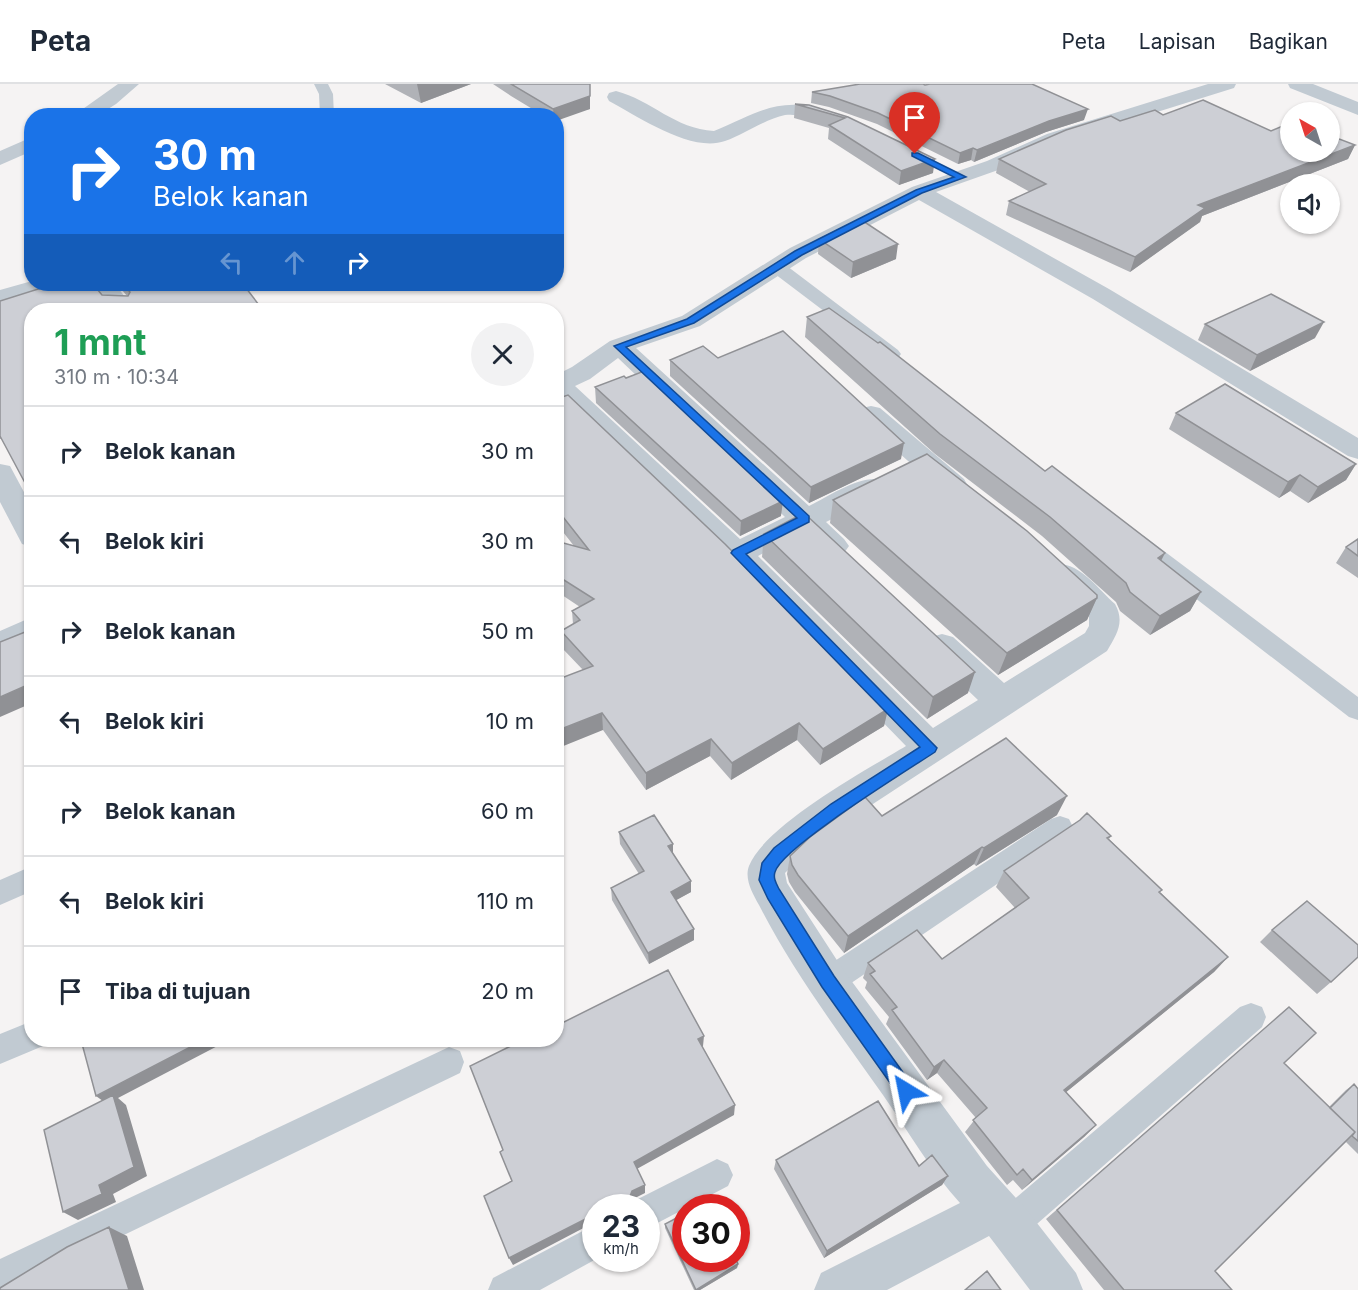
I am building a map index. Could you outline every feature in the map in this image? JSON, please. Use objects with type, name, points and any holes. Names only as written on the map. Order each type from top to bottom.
[{"type":"street","points":[[96,108],[130,84]]},
{"type":"street","points":[[564,381],[619,346],[691,321],[798,253],[919,191],[961,177],[1054,138],[1227,84]]},
{"type":"street","points":[[1297,84],[1358,109]]},
{"type":"street","points":[[616,97],[688,133],[706,138],[717,137],[780,110],[791,109],[807,110],[851,126]]},
{"type":"street","points":[[0,159],[24,147]]},
{"type":"street","points":[[934,163],[961,177]]},
{"type":"street","points":[[919,191],[1101,294],[1358,450]]},
{"type":"street","points":[[0,298],[24,291]]},
{"type":"street","points":[[108,291],[118,303]]},
{"type":"street","points":[[619,346],[856,567]]},
{"type":"street","points":[[846,391],[924,462],[978,504]]},
{"type":"street","points":[[564,392],[737,553],[930,748]]},
{"type":"street","points":[[737,553],[924,462]]},
{"type":"street","points":[[0,473],[24,521]]},
{"type":"street","points":[[1039,553],[1104,612],[1105,626],[1096,642],[1000,700],[836,809],[780,853],[767,868],[767,880],[773,894],[828,982],[971,1182],[1002,1217],[1059,1290]]},
{"type":"street","points":[[924,629],[1000,700]]},
{"type":"street","points":[[0,645],[24,633]]},
{"type":"street","points":[[838,1290],[1002,1217]]},
{"type":"lane","points":[[321,84],[326,94],[327,108]]},
{"type":"lane","points":[[777,267],[910,368]]},
{"type":"lane","points":[[1120,528],[1358,710]]},
{"type":"lane","points":[[828,982],[1060,827]]},
{"type":"lane","points":[[0,893],[24,882]]},
{"type":"lane","points":[[1002,1217],[1251,1017]]},
{"type":"lane","points":[[0,1049],[24,1039]]},
{"type":"lane","points":[[0,1277],[449,1062]]},
{"type":"lane","points":[[660,1206],[717,1175]]},
{"type":"lane","points":[[505,1290],[582,1249]]},
{"type":"building","points":[[511,84],[590,84],[590,96],[551,108]]},
{"type":"building","points":[[860,84],[1032,84],[1088,109],[1049,121],[977,150],[973,148],[960,153],[878,113],[812,92]]},
{"type":"building","points":[[1203,100],[1271,131],[1280,127],[1280,162],[1311,162],[1198,205],[1205,208],[1135,257],[1009,201],[1046,184],[999,159],[1066,130],[1111,116],[1120,121],[1155,110],[1163,115]]},
{"type":"building","points":[[795,104],[809,105],[848,117],[935,159],[901,171],[829,125],[845,118]]},
{"type":"building","points":[[1340,139],[1355,145],[1340,151]]},
{"type":"building","points":[[860,219],[898,244],[853,262],[819,239]]},
{"type":"building","points":[[32,291],[99,291],[102,295],[128,296],[129,291],[248,291],[257,303],[24,303],[24,481],[0,436],[0,301]]},
{"type":"building","points":[[1271,294],[1324,322],[1257,355],[1205,324]]},
{"type":"building","points":[[829,308],[878,343],[880,342],[1045,471],[1052,466],[1165,553],[1158,558],[1201,592],[1160,616],[1130,592],[1126,583],[1050,517],[940,434],[807,317]]},
{"type":"building","points":[[783,331],[904,443],[811,487],[670,360],[703,346],[718,358]]},
{"type":"building","points":[[644,371],[783,501],[741,521],[595,387]]},
{"type":"building","points":[[1225,384],[1356,464],[1318,487],[1300,475],[1288,482],[1176,413]]},
{"type":"building","points":[[568,395],[725,544],[888,709],[823,749],[799,723],[732,763],[711,739],[646,773],[602,713],[564,728],[564,677],[593,666],[564,634],[564,629],[580,620],[572,611],[594,599],[564,580],[564,543],[589,550],[564,518],[564,396]]},
{"type":"building","points":[[927,454],[1027,531],[1097,595],[1097,598],[1007,653],[833,500]]},
{"type":"building","points":[[804,513],[975,672],[933,697],[764,534]]},
{"type":"building","points":[[1358,539],[1358,556],[1346,547]]},
{"type":"building","points":[[24,632],[24,686],[0,697],[0,642]]},
{"type":"building","points":[[1006,738],[1067,796],[984,848],[982,847],[848,936],[798,875],[790,856],[810,837],[865,797],[882,816]]},
{"type":"building","points":[[1087,813],[1111,836],[1107,838],[1162,890],[1159,892],[1228,957],[1064,1090],[1096,1125],[1032,1180],[1023,1169],[1017,1175],[973,1120],[987,1108],[944,1060],[934,1067],[892,1010],[897,1007],[870,974],[875,971],[868,963],[917,930],[942,959],[1029,898],[1004,871]]},
{"type":"building","points":[[654,815],[673,844],[668,846],[691,881],[671,892],[694,929],[648,953],[611,888],[644,871],[619,832]]},
{"type":"building","points":[[1307,901],[1358,945],[1358,957],[1331,982],[1272,930]]},
{"type":"building","points":[[668,970],[704,1036],[698,1039],[735,1105],[634,1162],[645,1185],[632,1191],[631,1194],[582,1194],[582,1221],[509,1258],[484,1196],[512,1181],[500,1152],[503,1150],[470,1066],[509,1047],[564,1047],[564,1022]]},
{"type":"building","points":[[1289,1007],[1316,1033],[1284,1063],[1355,1132],[1215,1271],[1232,1290],[1124,1290],[1057,1210]]},
{"type":"building","points":[[83,1047],[190,1047],[96,1096]]},
{"type":"building","points":[[1354,1084],[1358,1089],[1358,1141],[1352,1136],[1355,1132],[1330,1108]]},
{"type":"building","points":[[113,1095],[134,1167],[99,1185],[102,1194],[63,1212],[44,1130]]},
{"type":"building","points":[[878,1101],[919,1166],[932,1155],[948,1176],[827,1251],[776,1160]]},
{"type":"building","points":[[672,1220],[672,1239],[665,1224]]},
{"type":"building","points":[[109,1227],[129,1290],[0,1290],[67,1247]]},
{"type":"building","points":[[987,1271],[1001,1290],[965,1290]]},
{"type":"building","points":[[688,1272],[725,1272],[696,1290]]},
{"type":"route","points":[[906,1091],[828,982],[773,894],[767,880],[767,868],[780,853],[836,809],[930,748],[737,553],[805,519],[619,346],[691,321],[798,253],[919,191],[961,177],[915,154]]}]
